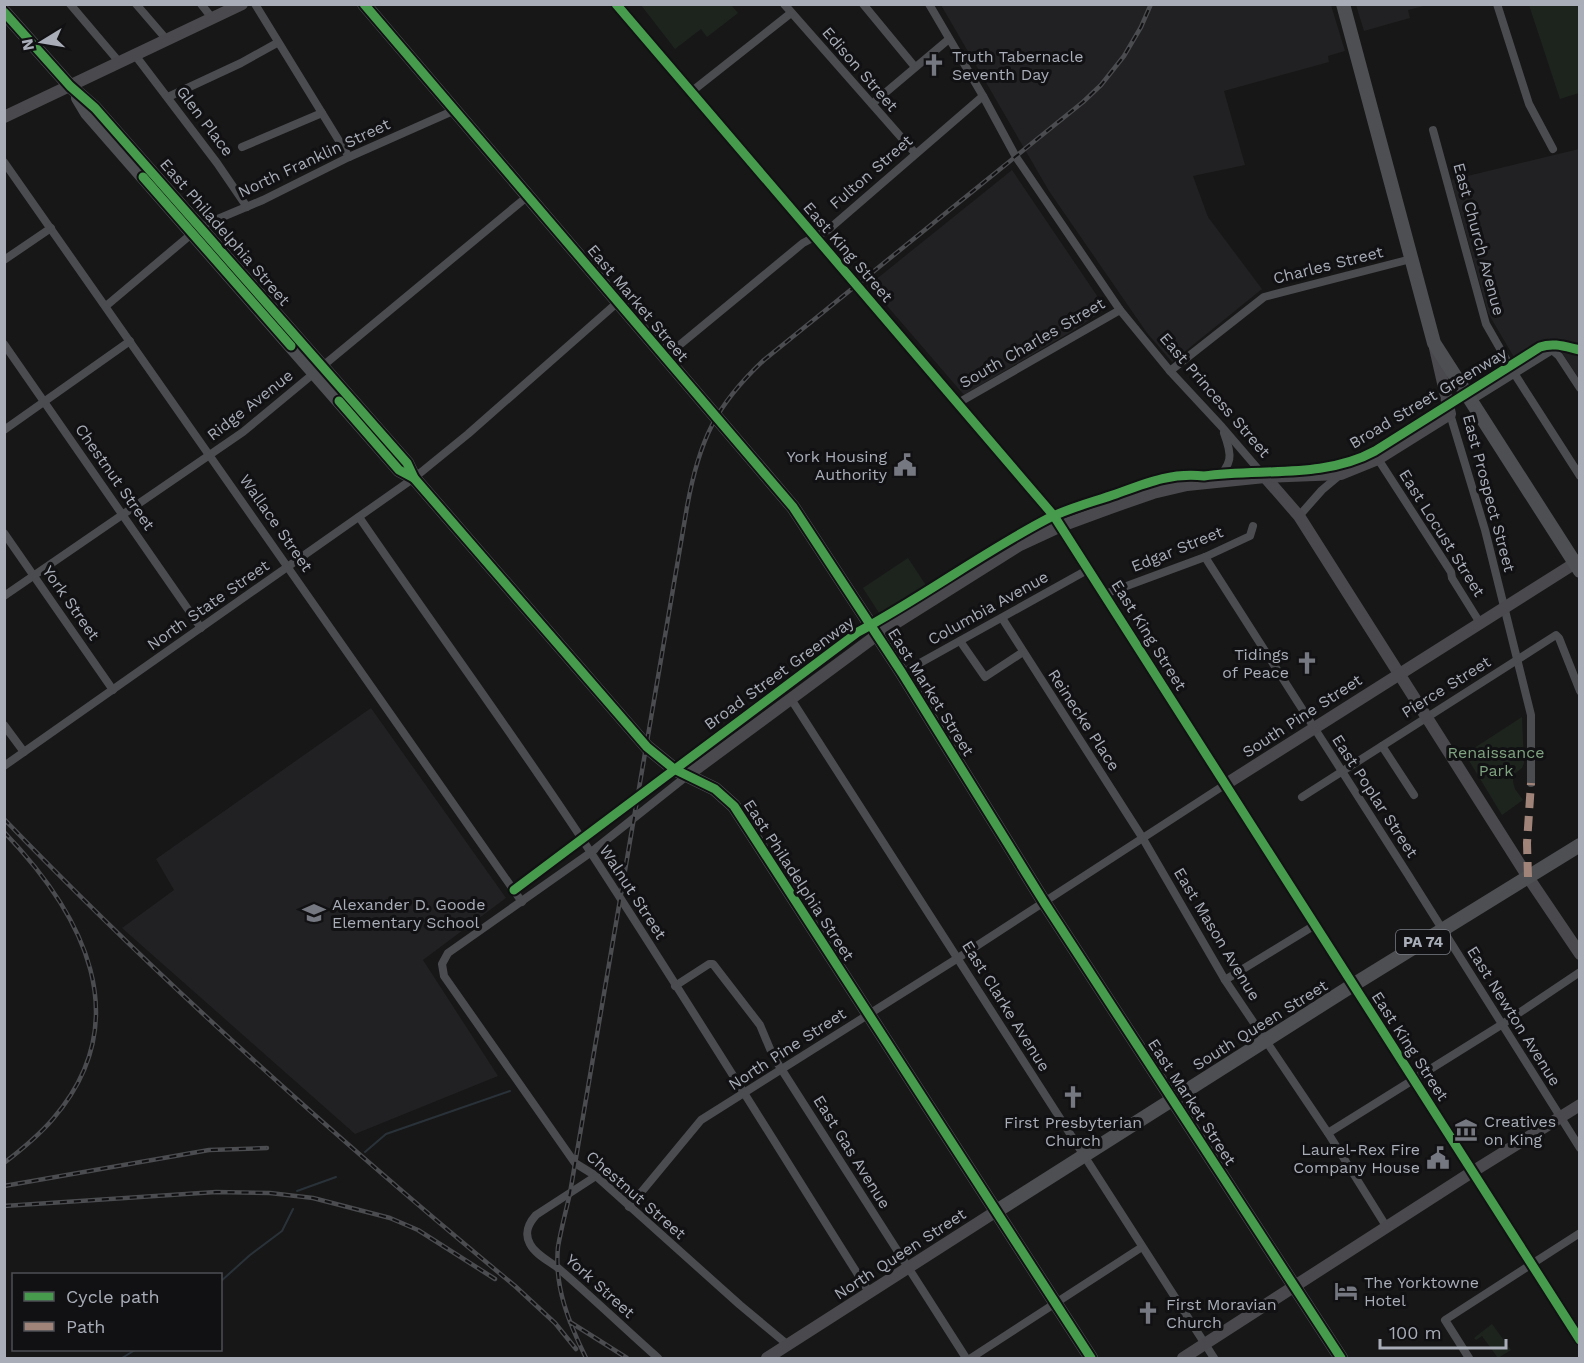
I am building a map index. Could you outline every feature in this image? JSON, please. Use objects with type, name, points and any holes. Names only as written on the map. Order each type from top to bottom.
[{"type":"main road","name":"East Market Street","points":[[364,4],[793,507],[878,634],[1044,902],[1341,1359]]},
{"type":"main road","name":"East Prospect Street","points":[[1343,4],[1434,343]]},
{"type":"main road","name":"East Philadelphia Street","points":[[4,12],[70,86],[87,113],[196,230],[319,370],[407,463],[414,478],[646,747],[674,769],[715,789],[734,806],[1090,1359]]},
{"type":"main road","points":[[1434,343],[1578,565]]},
{"type":"main road","name":"South Queen Street","points":[[1172,1099],[1580,845]]},
{"type":"main road","name":"North Queen Street","points":[[995,1212],[1172,1099]]},
{"type":"street","points":[[70,4],[120,63]]},
{"type":"street","points":[[136,4],[167,40]]},
{"type":"street","points":[[201,4],[212,18]]},
{"type":"street","points":[[4,117],[242,4]]},
{"type":"street","points":[[255,4],[349,157]]},
{"type":"street","name":"Edison Street","points":[[784,4],[915,153]]},
{"type":"street","points":[[863,4],[915,67]]},
{"type":"street","name":"East Princess Street","points":[[929,4],[984,96],[1017,157],[1120,310],[1170,371],[1299,516],[1528,877],[1580,954]]},
{"type":"street","points":[[1497,4],[1528,104],[1553,149]]},
{"type":"street","name":"East King Street","points":[[622,6],[691,92],[1061,526],[1580,1340]]},
{"type":"street","points":[[691,92],[791,13]]},
{"type":"street","points":[[872,104],[949,39]]},
{"type":"street","points":[[168,97],[241,63],[277,43]]},
{"type":"street","name":"Glen Place","points":[[135,55],[248,207]]},
{"type":"street","name":"Fulton Street","points":[[665,357],[803,243],[828,230],[984,96]]},
{"type":"street","name":"North Franklin Street","points":[[106,306],[196,230],[349,157],[455,110]]},
{"type":"street","points":[[243,147],[297,126],[322,113]]},
{"type":"street","name":"East Church Avenue","points":[[1433,130],[1486,324],[1514,373],[1580,476]]},
{"type":"street","name":"Wallace Street","points":[[4,162],[522,902]]},
{"type":"street","name":"Ridge Avenue","points":[[4,596],[243,432],[528,196]]},
{"type":"street","points":[[4,260],[51,228]]},
{"type":"street","name":"Charles Street","points":[[1170,371],[1264,297],[1411,259]]},
{"type":"street","name":"North State Street","points":[[4,766],[414,478],[468,434],[618,302]]},
{"type":"street","name":"South Charles Street","points":[[958,403],[1120,310]]},
{"type":"street","points":[[4,430],[130,341]]},
{"type":"street","name":"East Prospect Street","points":[[1434,343],[1450,414],[1485,530],[1531,715],[1531,783]]},
{"type":"street","name":"Chestnut Street","points":[[4,344],[201,627]]},
{"type":"street","points":[[1470,401],[1552,350],[1559,356],[1580,387]]},
{"type":"street","points":[[1299,516],[1315,497],[1341,474],[1378,459],[1450,414]]},
{"type":"street","points":[[1215,482],[1231,457],[1222,427]]},
{"type":"street","name":"East Locust Street","points":[[1378,459],[1480,623]]},
{"type":"street","points":[[522,902],[878,634],[1020,545],[1061,526],[1153,493],[1215,482],[1265,477],[1341,474]]},
{"type":"street","name":"Walnut Street","points":[[358,517],[590,853],[870,1292]]},
{"type":"street","name":"Edgar Street","points":[[1105,594],[1205,558],[1250,536],[1253,526]]},
{"type":"street","name":"York Street","points":[[4,534],[113,690]]},
{"type":"street","name":"East Poplar Street","points":[[1205,558],[1442,930]]},
{"type":"street","name":"South Pine Street","points":[[1044,902],[1399,673],[1503,608],[1578,565]]},
{"type":"street","name":"Columbia Avenue","points":[[902,673],[1089,569]]},
{"type":"street","name":"Reinecke Place","points":[[1002,618],[1142,837]]},
{"type":"street","name":"Pierce Street","points":[[1302,797],[1556,636],[1559,638],[1580,691]]},
{"type":"street","points":[[960,641],[985,677],[1023,652]]},
{"type":"street","name":"East Clarke Avenue","points":[[791,699],[1214,1359]]},
{"type":"street","points":[[4,725],[24,752]]},
{"type":"street","points":[[1382,746],[1414,795]]},
{"type":"street","name":"East Mason Avenue","points":[[1142,837],[1225,980],[1328,1133],[1386,1226]]},
{"type":"street","name":"Chestnut Street","points":[[522,902],[448,953],[442,964],[444,976],[575,1163],[596,1176],[788,1345]]},
{"type":"street","name":"North Pine Street","points":[[629,1206],[701,1120],[744,1095],[1044,902]]},
{"type":"street","points":[[1225,980],[1315,924]]},
{"type":"street","name":"East Newton Avenue","points":[[1442,930],[1580,1148]]},
{"type":"street","name":"East Gas Avenue","points":[[675,986],[712,963],[760,1025],[773,1056],[966,1359]]},
{"type":"street","points":[[1328,1133],[1580,972]]},
{"type":"street","points":[[1183,1359],[1386,1226],[1580,1105]]},
{"type":"street","name":"York Street","points":[[596,1176],[536,1215],[529,1223],[526,1233],[531,1248],[557,1268],[658,1359]]},
{"type":"street","name":"North Queen Street","points":[[767,1359],[995,1212]]},
{"type":"street","points":[[1469,1359],[1445,1320],[1580,1233]]},
{"type":"street","points":[[971,1359],[1142,1247]]},
{"type":"shaded area","points":[[1356,4],[1428,5],[1408,10],[1410,18],[1364,31]]},
{"type":"shaded area","points":[[941,5],[1331,5],[1345,51],[1328,56],[1329,62],[1224,91],[1245,165],[1193,176],[1208,217],[1262,289],[1172,362],[1147,333],[1049,191]]},
{"type":"shaded area","points":[[1579,149],[1579,379],[1550,339],[1515,359],[1488,313],[1451,180]]},
{"type":"shaded area","points":[[1012,170],[1106,309],[964,395],[869,285]]},
{"type":"shaded area","name":"Alexander D. Goode Elementary School","points":[[371,708],[506,898],[423,960],[498,1076],[355,1134],[122,928],[174,890],[156,859]]},
{"type":"green space","points":[[641,5],[731,5],[738,13],[707,37],[701,29],[675,49]]},
{"type":"green space","points":[[1529,5],[1579,5],[1579,93],[1560,99]]},
{"type":"green space","points":[[908,558],[927,587],[881,616],[863,588]]},
{"type":"green space","name":"Renaissance Park","points":[[1522,717],[1524,763],[1522,768],[1513,775],[1513,782],[1523,800],[1502,815],[1465,754]]},
{"type":"green space","points":[[1492,1324],[1511,1350],[1498,1358],[1482,1336],[1476,1340],[1474,1338]]},
{"type":"waterway","points":[[365,1152],[386,1134],[510,1091]]},
{"type":"waterway","points":[[297,1191],[336,1177]]},
{"type":"waterway","points":[[222,1280],[282,1231],[293,1209]]},
{"type":"waterway","points":[[122,1358],[133,1351]]},
{"type":"railway","points":[[586,1358],[564,1304],[558,1276],[558,1247],[570,1193],[687,507],[697,463],[704,444],[721,409],[764,360],[1101,85],[1124,56],[1151,4]]},
{"type":"railway","points":[[4,819],[189,1001],[317,1117],[515,1286],[555,1323],[576,1349]]},
{"type":"railway","points":[[4,832],[57,898],[77,933],[90,969],[96,1007],[92,1044],[78,1082],[47,1126],[4,1163]]},
{"type":"railway","points":[[4,1186],[209,1150],[267,1148]]},
{"type":"railway","points":[[4,1206],[216,1192],[270,1193],[313,1198],[390,1218],[418,1230],[495,1279]]},
{"type":"railway","points":[[570,1322],[627,1358]]},
{"type":"marked path","points":[[1528,877],[1527,843],[1531,783]]},
{"type":"cycle path","points":[[364,4],[793,507],[902,673],[1044,902],[1341,1358]]},
{"type":"cycle path","points":[[616,4],[1054,516],[1580,1340]]},
{"type":"cycle path","points":[[4,12],[70,86],[95,108],[407,463],[414,478],[647,747],[674,769],[715,789],[734,806],[1091,1358]]},
{"type":"cycle path","points":[[143,177],[291,346]]},
{"type":"cycle path","name":"Broad Street Greenway","points":[[514,890],[858,632],[1047,519],[1081,505],[1170,477],[1313,469],[1355,460],[1375,451],[1540,347],[1555,345],[1580,350]]},
{"type":"cycle path","points":[[339,401],[399,470],[414,478]]},
{"type":"place","name":"Truth Tabernacle Seventh Day","points":[[934,65]]},
{"type":"place","name":"York Housing Authority","points":[[905,465]]},
{"type":"place","name":"Tidings of Peace","points":[[1307,663]]},
{"type":"place","name":"Alexander D. Goode Elementary School","points":[[314,913]]},
{"type":"place","name":"First Presbyterian Church","points":[[1073,1097]]},
{"type":"place","name":"Creatives on King","points":[[1466,1130]]},
{"type":"place","name":"Laurel-Rex Fire Company House","points":[[1438,1158]]},
{"type":"place","name":"The Yorktowne Hotel","points":[[1346,1291]]},
{"type":"place","name":"First Moravian Church","points":[[1148,1313]]}]
